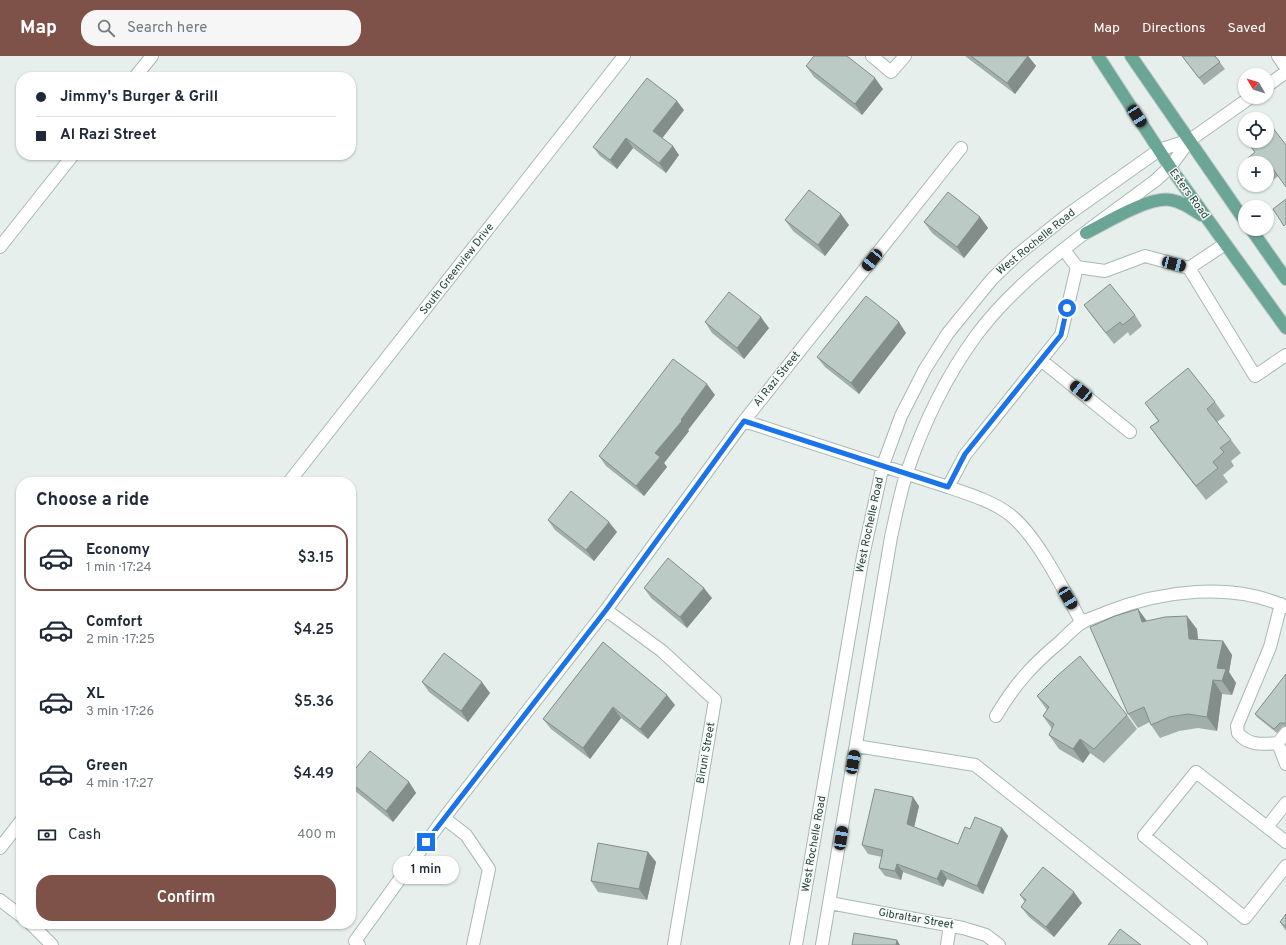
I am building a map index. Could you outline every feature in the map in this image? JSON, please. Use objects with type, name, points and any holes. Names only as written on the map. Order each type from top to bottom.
[{"type":"main road","name":"Esters Road","points":[[1098,56],[1170,167],[1286,328]]},
{"type":"main road","points":[[1131,56],[1238,211]]},
{"type":"main road","points":[[1086,234],[1122,214],[1152,202],[1170,200],[1185,204],[1209,220]]},
{"type":"main road","points":[[1256,236],[1286,279]]},
{"type":"street","points":[[139,72],[152,56]]},
{"type":"street","name":"South Greenview Drive","points":[[293,477],[624,56]]},
{"type":"street","points":[[872,56],[891,72],[905,56]]},
{"type":"street","points":[[1278,56],[1286,68]]},
{"type":"street","points":[[1274,81],[1286,72]]},
{"type":"street","name":"West Rochelle Road","points":[[796,945],[862,556],[883,465],[901,416],[925,369],[948,333],[992,279],[1016,256],[1066,216],[1159,150],[1190,140],[1241,104]]},
{"type":"street","name":"West Rochelle Road","points":[[822,945],[890,542],[907,473],[931,412],[976,336],[1006,303],[1039,270],[1170,167],[1190,140]]},
{"type":"street","name":"Al Razi Street","points":[[357,943],[444,818],[606,610],[744,421],[961,148]]},
{"type":"street","points":[[0,247],[69,160]]},
{"type":"street","points":[[1189,268],[1225,244]]},
{"type":"street","points":[[1064,250],[1077,268],[1105,271],[1145,256],[1189,268],[1255,376],[1286,356]]},
{"type":"street","points":[[948,487],[965,454],[1061,335],[1077,268]]},
{"type":"street","points":[[1041,360],[1130,432]]},
{"type":"street","points":[[744,421],[948,487],[981,500],[1009,514],[1032,537],[1082,623]]},
{"type":"street","points":[[996,716],[1012,689],[1025,672],[1082,623],[1131,603],[1161,595],[1219,591],[1238,592],[1284,606],[1270,647],[1237,726],[1238,733],[1247,741],[1260,745],[1278,743],[1286,733]]},
{"type":"street","name":"Biruni Street","points":[[606,610],[662,651],[715,700],[674,945]]},
{"type":"street","points":[[1278,743],[1286,764]]},
{"type":"street","points":[[856,746],[976,765],[1201,945]]},
{"type":"street","points":[[1286,842],[1196,772],[1144,836],[1245,918],[1286,866]]},
{"type":"street","points":[[1267,827],[1286,803]]},
{"type":"street","points":[[444,818],[466,835],[489,869],[473,945]]},
{"type":"street","points":[[0,848],[16,827]]},
{"type":"street","points":[[0,900],[16,912]]},
{"type":"street","name":"Gibraltar Street","points":[[830,903],[950,925],[986,935],[999,945]]},
{"type":"street","points":[[947,945],[950,925]]},
{"type":"street","points":[[36,929],[52,945]]},
{"type":"building","points":[[814,56],[847,56],[875,78],[855,104],[806,66]]},
{"type":"building","points":[[971,56],[1028,56],[1007,83]]},
{"type":"building","points":[[1182,56],[1215,56],[1220,62],[1199,78]]},
{"type":"building","points":[[647,78],[677,101],[653,131],[673,146],[659,163],[626,138],[610,160],[593,147]]},
{"type":"building","points":[[1274,129],[1286,145],[1286,187],[1274,170],[1274,156],[1250,156],[1255,152],[1252,148],[1274,148]]},
{"type":"building","points":[[809,190],[841,214],[818,245],[785,220]]},
{"type":"building","points":[[948,192],[980,217],[957,247],[924,222]]},
{"type":"building","points":[[1286,199],[1286,224],[1284,226],[1274,211],[1274,208]]},
{"type":"building","points":[[1110,284],[1135,315],[1123,325],[1120,322],[1106,333],[1084,305]]},
{"type":"building","points":[[729,292],[761,317],[737,348],[705,322]]},
{"type":"building","points":[[866,296],[899,322],[851,383],[817,357]]},
{"type":"building","points":[[673,359],[707,384],[681,420],[682,421],[655,453],[660,457],[636,486],[599,456]]},
{"type":"building","points":[[1188,368],[1215,402],[1207,409],[1231,440],[1220,448],[1224,452],[1213,462],[1218,468],[1196,486],[1150,427],[1159,421],[1145,403]]},
{"type":"building","points":[[571,491],[609,522],[586,550],[548,520]]},
{"type":"building","points":[[668,558],[704,588],[680,617],[644,588]]},
{"type":"building","points":[[1138,609],[1142,622],[1165,617],[1187,616],[1189,639],[1223,641],[1217,668],[1226,669],[1222,681],[1213,680],[1207,717],[1188,714],[1169,717],[1151,725],[1144,707],[1128,714],[1090,627],[1115,616]]},
{"type":"building","points":[[603,642],[667,695],[640,729],[613,707],[583,748],[543,719]]},
{"type":"building","points":[[444,653],[482,682],[461,711],[422,682]]},
{"type":"building","points":[[1080,656],[1127,715],[1094,749],[1080,739],[1073,749],[1049,735],[1054,724],[1043,716],[1049,707],[1037,696]]},
{"type":"building","points":[[1286,674],[1286,723],[1280,723],[1274,729],[1255,714]]},
{"type":"building","points":[[370,751],[409,782],[386,811],[356,787],[356,768]]},
{"type":"building","points":[[875,789],[913,797],[907,824],[958,844],[965,827],[970,829],[975,817],[1002,828],[977,886],[941,870],[937,879],[897,864],[895,871],[879,868],[883,850],[862,845]]},
{"type":"building","points":[[598,843],[648,852],[639,889],[591,881]]},
{"type":"building","points":[[1043,867],[1074,892],[1046,927],[1021,907],[1026,900],[1020,895]]},
{"type":"building","points":[[1286,914],[1286,927],[1280,922]]},
{"type":"building","points":[[1120,929],[1141,945],[1108,945]]},
{"type":"building","points":[[854,933],[897,940],[896,945],[852,945]]},
{"type":"route","points":[[426,842],[606,610],[744,421],[948,487],[965,454],[1061,335],[1067,308]]}]
